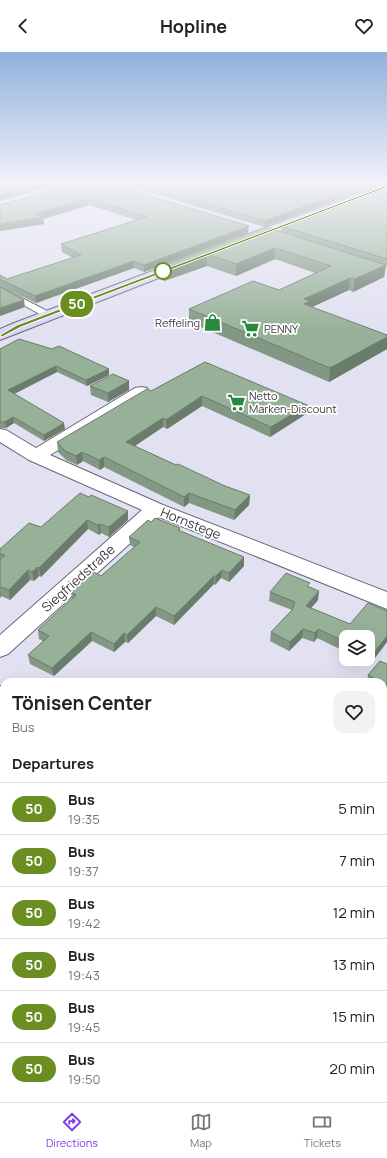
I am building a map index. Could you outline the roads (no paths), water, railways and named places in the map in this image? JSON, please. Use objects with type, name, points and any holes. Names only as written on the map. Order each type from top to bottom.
[{"type":"main road","points":[[261,232],[285,240]]},
{"type":"main road","points":[[235,244],[264,233]]},
{"type":"main road","points":[[0,336],[19,326],[198,258]]},
{"type":"street","points":[[36,456],[140,392]]},
{"type":"street","name":"Hornstege","points":[[0,434],[36,456],[156,509],[385,597]]},
{"type":"street","name":"Siegfriedstraße","points":[[0,648],[156,509]]},
{"type":"lane","points":[[0,289],[48,315]]},
{"type":"place","name":"Reffeling","points":[[213,323]]},
{"type":"place","name":"PENNY","points":[[251,329]]},
{"type":"place","name":"Netto Marken-Discount","points":[[236,402]]}]
